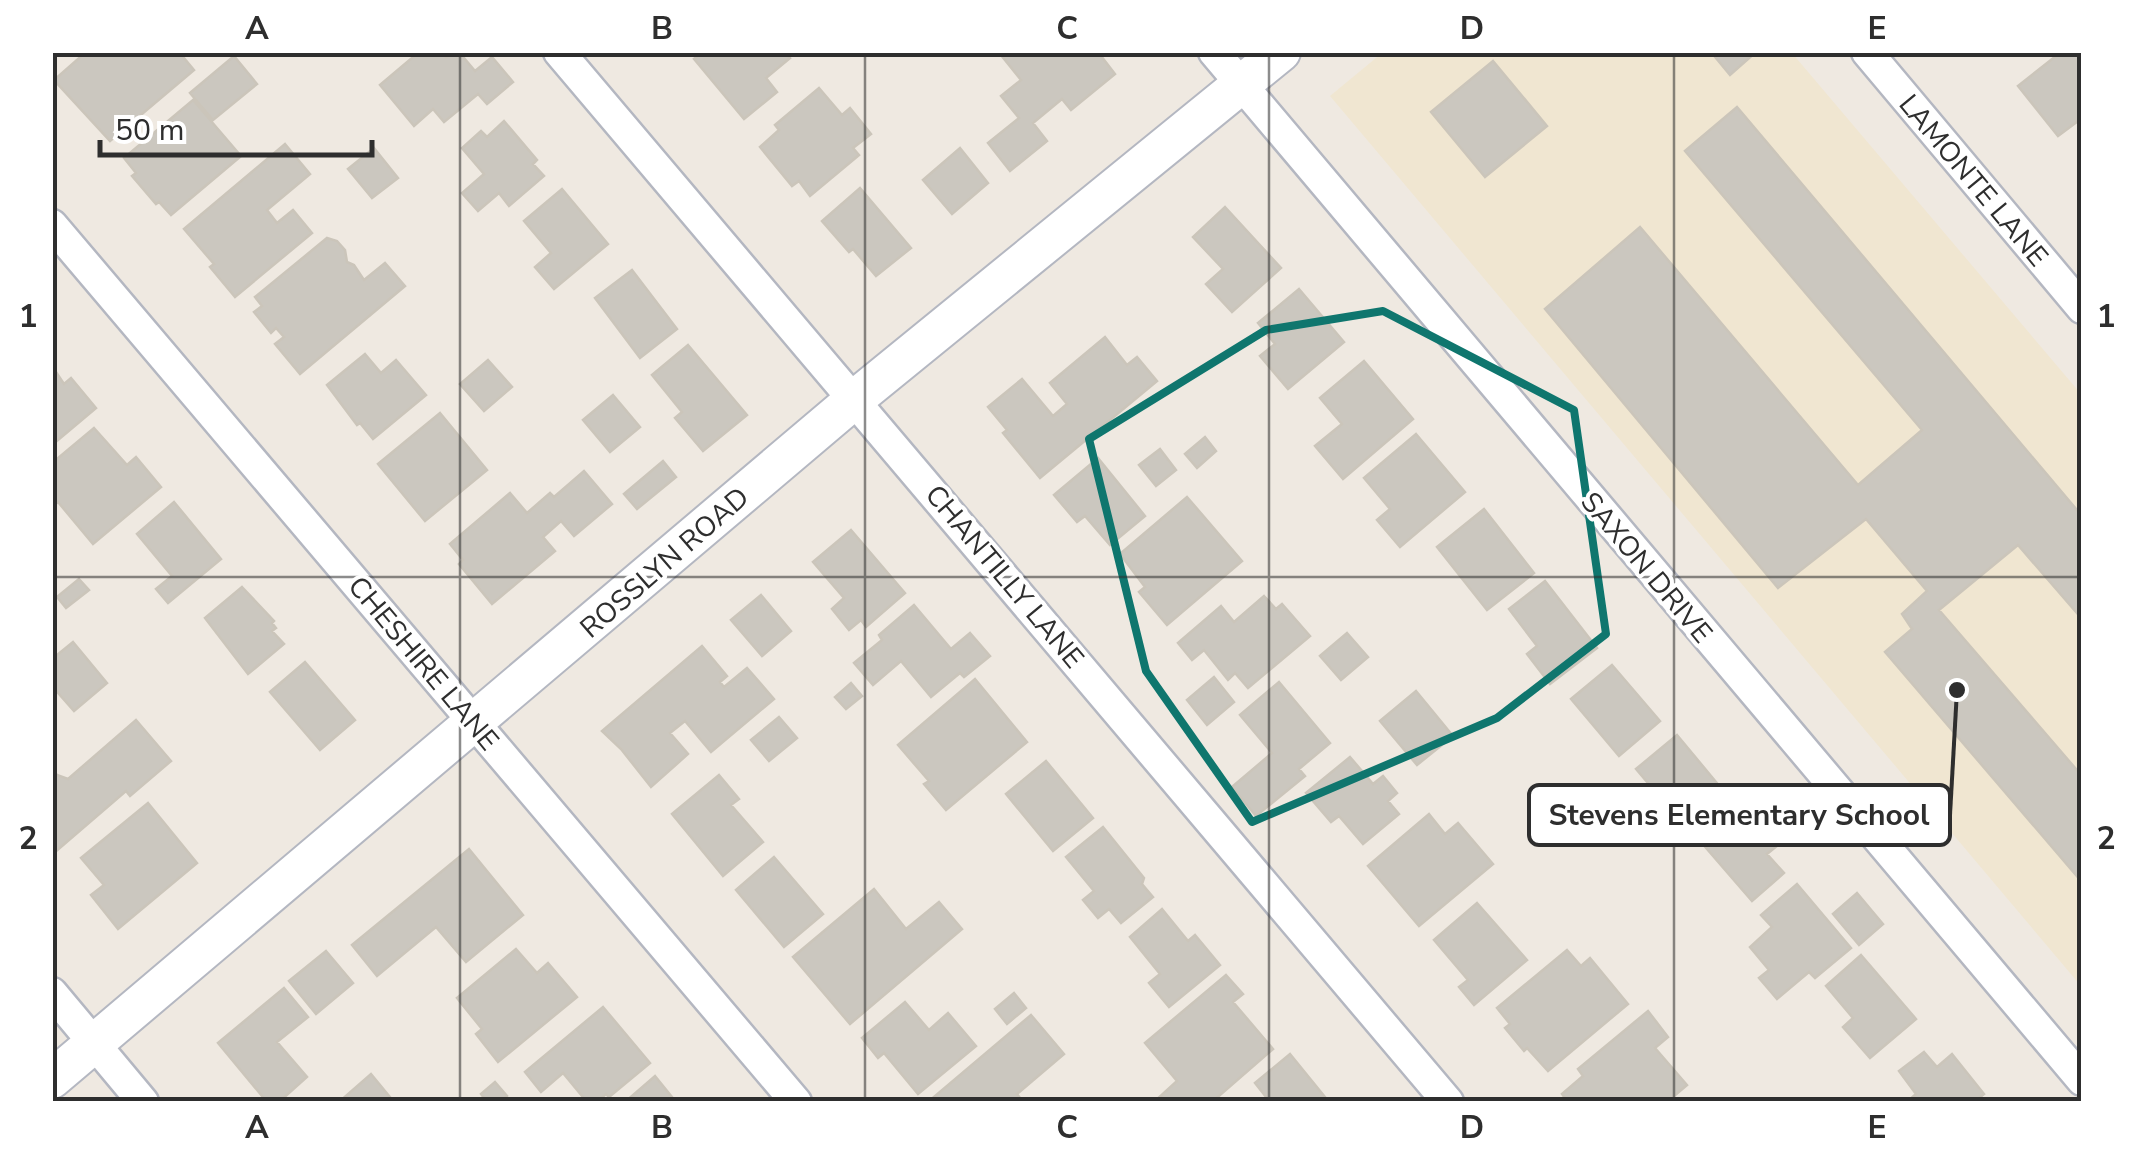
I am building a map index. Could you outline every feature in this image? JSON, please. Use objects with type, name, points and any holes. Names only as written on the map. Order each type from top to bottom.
[{"type":"street","name":"CHANTILLY LANE","points":[[559,52],[1448,1102]]},
{"type":"street","name":"SAXON DRIVE","points":[[1214,52],[2082,1080]]},
{"type":"street","name":"ROSSLYN ROAD","points":[[52,1079],[476,724],[855,399],[1281,52]]},
{"type":"street","name":"LAMONTE LANE","points":[[1867,52],[2082,308]]},
{"type":"street","name":"CHESHIRE LANE","points":[[52,225],[796,1102]]},
{"type":"street","points":[[52,994],[144,1102]]},
{"type":"highlighted area","points":[[1383,311],[1574,410],[1606,634],[1497,718],[1252,822],[1146,671],[1089,439],[1266,330]]},
{"type":"shaded area","points":[[1382,53],[1792,53],[2081,394],[2081,986],[1330,96]]},
{"type":"building","points":[[86,52],[179,52],[194,70],[110,141],[54,80]]},
{"type":"building","points":[[419,52],[442,52],[446,57],[459,52],[475,71],[492,57],[513,82],[487,104],[478,94],[444,122],[433,109],[414,126],[380,85]]},
{"type":"building","points":[[702,52],[785,52],[790,58],[766,78],[777,92],[744,119],[694,59]]},
{"type":"building","points":[[1098,52],[1115,74],[1071,110],[1062,99],[1033,123],[1047,141],[1010,171],[988,143],[1019,118],[1001,96],[1021,80],[1001,55]]},
{"type":"building","points":[[1711,52],[1756,52],[1730,75]]},
{"type":"building","points":[[2061,52],[2082,52],[2082,118],[2058,136],[2018,86]]},
{"type":"building","points":[[234,56],[257,84],[213,120],[190,93]]},
{"type":"building","points":[[1493,61],[1547,126],[1485,177],[1431,112]]},
{"type":"building","points":[[819,88],[842,115],[850,108],[871,134],[853,148],[859,155],[810,196],[799,181],[792,186],[760,147],[779,130],[775,125]]},
{"type":"building","points":[[193,100],[241,156],[171,215],[132,176],[136,173],[124,158]]},
{"type":"building","points":[[1737,107],[2082,516],[2082,619],[2018,545],[1939,610],[2082,776],[2082,882],[1885,652],[1912,629],[1902,614],[1927,591],[1866,519],[1778,588],[1545,309],[1640,227],[1858,485],[1922,430],[1685,151]]},
{"type":"building","points":[[504,121],[537,160],[533,164],[544,176],[509,206],[499,193],[478,211],[462,193],[484,174],[462,148],[481,131],[487,137]]},
{"type":"building","points":[[285,144],[310,174],[267,210],[277,223],[293,210],[312,233],[235,297],[184,229]]},
{"type":"building","points":[[374,148],[398,178],[372,198],[348,169]]},
{"type":"building","points":[[960,148],[988,183],[952,214],[923,180]]},
{"type":"building","points":[[860,188],[911,248],[876,276],[822,221]]},
{"type":"building","points":[[562,189],[608,244],[554,289],[535,267],[551,253],[524,221]]},
{"type":"building","points":[[1225,207],[1281,268],[1232,312],[1206,284],[1223,269],[1193,237]]},
{"type":"building","points":[[327,238],[337,241],[345,250],[347,262],[354,265],[364,280],[385,263],[405,286],[300,374],[275,344],[284,337],[276,328],[271,333],[254,312],[262,306],[255,297]]},
{"type":"building","points":[[632,270],[677,329],[640,358],[595,298]]},
{"type":"building","points":[[1299,289],[1344,342],[1288,389],[1260,356],[1275,344],[1258,323]]},
{"type":"building","points":[[1105,337],[1127,365],[1137,357],[1157,381],[1040,478],[1003,433],[1007,430],[988,407],[1022,379],[1053,416],[1067,404],[1050,383]]},
{"type":"building","points":[[688,345],[747,415],[703,451],[675,418],[682,412],[652,375]]},
{"type":"building","points":[[365,354],[381,373],[396,360],[426,395],[373,439],[360,423],[357,425],[327,385]]},
{"type":"building","points":[[488,360],[512,387],[484,411],[460,384]]},
{"type":"building","points":[[1364,361],[1413,419],[1343,479],[1315,446],[1342,424],[1320,398]]},
{"type":"building","points":[[52,366],[64,384],[71,378],[96,408],[52,445]]},
{"type":"building","points":[[613,395],[640,427],[610,452],[583,420]]},
{"type":"building","points":[[440,413],[487,470],[425,521],[378,464]]},
{"type":"building","points":[[94,428],[127,465],[136,457],[161,487],[93,544],[58,502],[52,507],[52,463]]},
{"type":"building","points":[[1416,434],[1465,492],[1400,547],[1377,520],[1390,509],[1364,478]]},
{"type":"building","points":[[1205,437],[1216,451],[1197,468],[1185,454]]},
{"type":"building","points":[[1160,449],[1176,470],[1156,486],[1139,465]]},
{"type":"building","points":[[1098,458],[1145,516],[1110,545],[1085,516],[1077,522],[1054,495]]},
{"type":"building","points":[[663,461],[676,477],[637,509],[624,494]]},
{"type":"building","points":[[584,471],[612,504],[574,536],[561,521],[543,537],[555,551],[492,604],[459,564],[463,560],[450,544],[510,493],[527,513],[550,493],[554,497]]},
{"type":"building","points":[[1187,497],[1242,561],[1167,625],[1139,592],[1145,587],[1120,554]]},
{"type":"building","points":[[174,502],[221,559],[168,603],[156,589],[172,576],[137,534]]},
{"type":"building","points":[[1484,509],[1534,573],[1487,610],[1437,547]]},
{"type":"building","points":[[851,530],[905,593],[866,627],[861,620],[849,630],[832,609],[844,598],[813,562]]},
{"type":"building","points":[[79,579],[89,590],[66,608],[57,597]]},
{"type":"building","points":[[1545,581],[1597,648],[1550,684],[1527,654],[1537,646],[1509,609]]},
{"type":"building","points":[[242,587],[274,621],[276,628],[272,631],[284,644],[248,674],[205,618]]},
{"type":"building","points":[[761,595],[791,631],[762,656],[731,620]]},
{"type":"building","points":[[1264,596],[1276,609],[1282,604],[1310,636],[1248,688],[1235,673],[1228,680],[1204,650],[1192,660],[1178,643],[1221,606],[1234,622]]},
{"type":"building","points":[[914,605],[951,649],[970,633],[990,656],[964,677],[960,673],[931,697],[901,661],[873,685],[854,663]]},
{"type":"building","points":[[1347,633],[1368,657],[1341,680],[1320,656]]},
{"type":"building","points":[[73,642],[107,683],[74,711],[52,686],[52,659]]},
{"type":"building","points":[[702,646],[727,676],[720,682],[724,687],[747,668],[774,699],[711,752],[685,721],[670,733],[688,754],[651,787],[602,731]]},
{"type":"building","points":[[305,662],[355,720],[320,750],[270,692]]},
{"type":"building","points":[[1612,665],[1660,721],[1619,756],[1571,699]]},
{"type":"building","points":[[1214,677],[1234,702],[1207,725],[1187,700]]},
{"type":"building","points":[[975,679],[1027,742],[946,810],[924,784],[929,781],[898,745]]},
{"type":"building","points":[[1279,682],[1330,743],[1299,769],[1305,776],[1256,816],[1232,787],[1272,753],[1240,715]]},
{"type":"building","points":[[851,683],[862,696],[846,709],[835,697]]},
{"type":"building","points":[[1416,691],[1453,736],[1417,765],[1380,721]]},
{"type":"building","points":[[779,717],[797,738],[769,761],[751,740]]},
{"type":"building","points":[[136,720],[171,761],[130,796],[126,791],[55,852],[52,770],[68,779]]},
{"type":"building","points":[[1677,735],[1726,794],[1686,828],[1636,769]]},
{"type":"building","points":[[1350,757],[1373,784],[1383,776],[1397,793],[1388,801],[1399,814],[1363,844],[1339,816],[1331,822],[1306,793]]},
{"type":"building","points":[[1046,761],[1093,818],[1053,851],[1006,794]]},
{"type":"building","points":[[719,775],[739,799],[731,805],[763,842],[723,876],[672,814]]},
{"type":"building","points":[[148,803],[197,863],[118,929],[91,895],[104,885],[81,858]]},
{"type":"building","points":[[1743,804],[1778,845],[1767,854],[1784,873],[1752,901],[1700,841]]},
{"type":"building","points":[[1429,814],[1445,834],[1458,823],[1493,864],[1419,926],[1368,866]]},
{"type":"building","points":[[1103,827],[1144,878],[1142,884],[1153,897],[1121,923],[1109,909],[1098,918],[1083,900],[1094,891],[1066,857]]},
{"type":"building","points":[[469,849],[523,915],[466,962],[436,927],[377,976],[352,945]]},
{"type":"building","points":[[774,857],[823,914],[784,947],[736,890]]},
{"type":"building","points":[[1797,884],[1851,948],[1815,978],[1809,972],[1777,999],[1759,978],[1769,970],[1750,947],[1772,927],[1761,915]]},
{"type":"building","points":[[874,889],[906,929],[939,902],[962,929],[850,1024],[793,957]]},
{"type":"building","points":[[1857,893],[1883,924],[1859,945],[1833,914]]},
{"type":"building","points":[[1477,903],[1527,960],[1474,1005],[1459,987],[1468,980],[1434,940]]},
{"type":"building","points":[[1162,909],[1188,941],[1195,935],[1220,965],[1169,1007],[1149,983],[1160,974],[1130,937]]},
{"type":"building","points":[[516,949],[537,973],[548,963],[577,997],[498,1062],[476,1034],[482,1029],[457,998]]},
{"type":"building","points":[[1567,950],[1581,966],[1590,958],[1628,1004],[1548,1071],[1505,1028],[1510,1024],[1497,1008]]},
{"type":"building","points":[[326,951],[353,983],[316,1014],[289,981]]},
{"type":"building","points":[[1861,955],[1916,1019],[1870,1058],[1843,1027],[1853,1018],[1826,986]]},
{"type":"building","points":[[1226,975],[1243,994],[1233,1002],[1273,1049],[1212,1102],[1154,1102],[1177,1081],[1145,1043]]},
{"type":"building","points":[[284,988],[308,1017],[277,1042],[307,1077],[279,1102],[267,1102],[218,1043]]},
{"type":"building","points":[[1014,993],[1026,1008],[1007,1024],[995,1009]]},
{"type":"building","points":[[905,1002],[929,1030],[948,1013],[976,1046],[918,1094],[884,1053],[878,1058],[862,1038]]},
{"type":"building","points":[[603,1007],[650,1063],[609,1097],[606,1094],[597,1102],[587,1102],[563,1073],[541,1092],[525,1072]]},
{"type":"building","points":[[1648,1011],[1668,1037],[1655,1048],[1687,1085],[1667,1102],[1568,1102],[1562,1094],[1583,1076],[1578,1069]]},
{"type":"building","points":[[1031,1015],[1064,1054],[1017,1094],[1023,1102],[928,1102]]},
{"type":"building","points":[[1924,1052],[1937,1067],[1952,1054],[1984,1094],[1974,1102],[1907,1102],[1916,1094],[1899,1071]]},
{"type":"building","points":[[1290,1054],[1329,1102],[1270,1102],[1255,1083]]},
{"type":"building","points":[[371,1074],[394,1102],[339,1102]]},
{"type":"building","points":[[655,1076],[676,1102],[625,1102]]},
{"type":"building","points":[[495,1082],[507,1096],[501,1102],[487,1102],[481,1094]]},
{"type":"place","name":"Stevens Elementary School","points":[[1957,690]]}]
